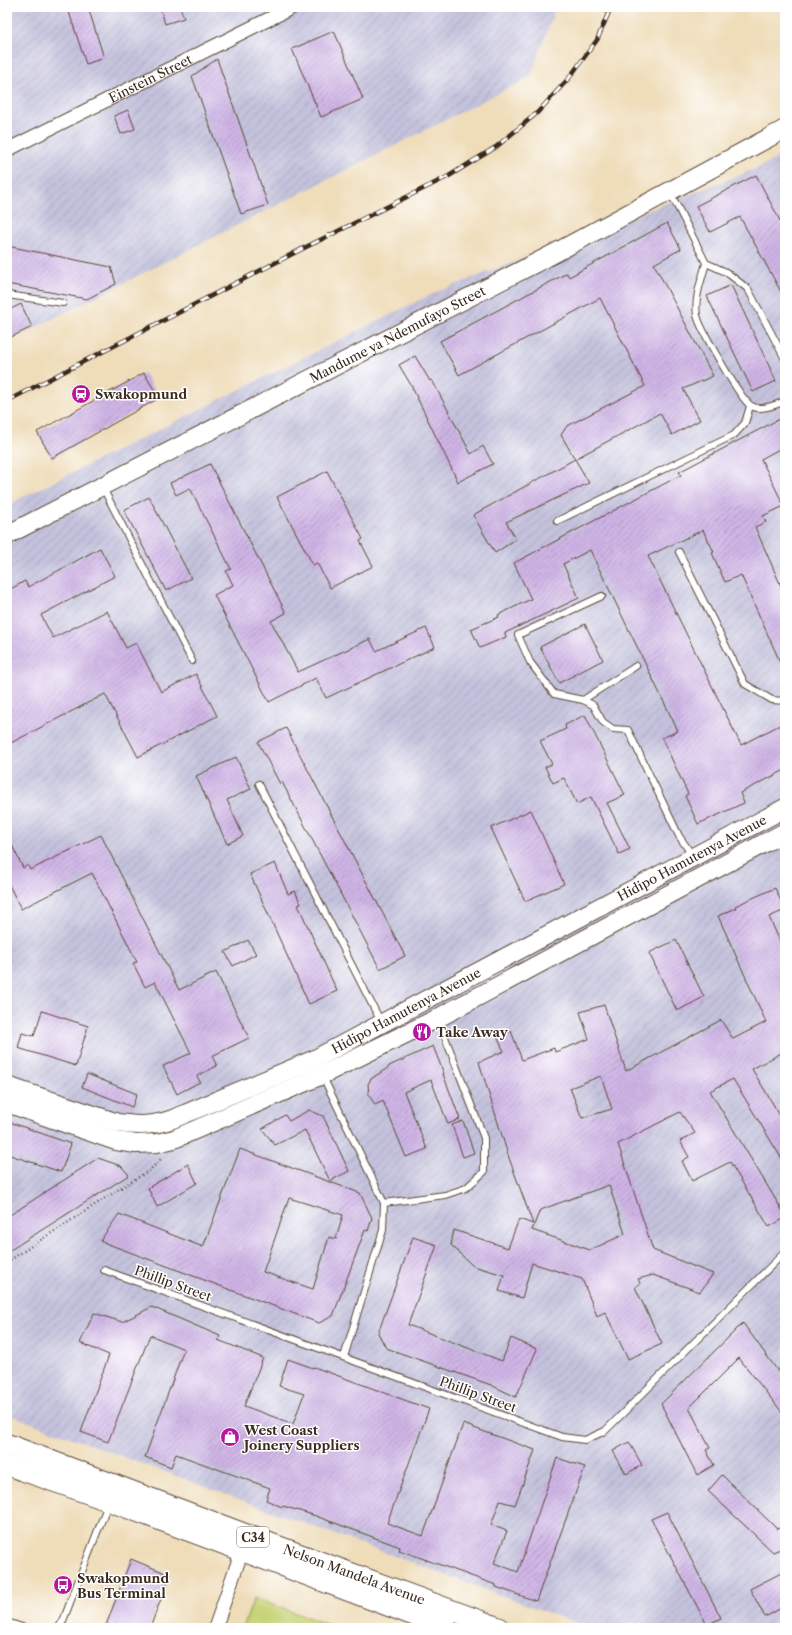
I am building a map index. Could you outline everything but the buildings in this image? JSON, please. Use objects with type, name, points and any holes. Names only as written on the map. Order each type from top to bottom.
[{"type":"main road","name":"Nelson Mandela Avenue","points":[[7,1444],[447,1628]]},
{"type":"main road","name":"Nelson Mandela Avenue","points":[[7,1465],[109,1501],[245,1543],[500,1628]]},
{"type":"street","name":"Einstein Street","points":[[7,150],[293,7]]},
{"type":"street","name":"Mandume ya Ndemufayo Street","points":[[7,534],[548,256],[785,129]]},
{"type":"street","name":"Hidipo Hamutenya Avenue","points":[[7,1103],[116,1141],[157,1144],[174,1139],[318,1067],[382,1023],[785,808]]},
{"type":"street","name":"Hidipo Hamutenya Avenue","points":[[7,1086],[118,1124],[156,1125],[318,1067],[438,1018],[785,832]]},
{"type":"street","points":[[215,1628],[245,1543]]},
{"type":"lane","points":[[669,191],[706,264],[697,301],[697,315],[701,328],[740,394],[750,406],[761,408],[777,405],[785,401]]},
{"type":"lane","points":[[706,264],[726,272],[748,289],[785,359]]},
{"type":"lane","points":[[7,295],[63,304]]},
{"type":"lane","points":[[557,521],[734,435],[745,423],[750,406]]},
{"type":"lane","points":[[102,486],[192,661]]},
{"type":"lane","points":[[679,552],[745,684],[772,700],[785,702]]},
{"type":"lane","points":[[602,596],[518,635],[530,662],[554,694],[583,700],[593,705],[603,722],[613,729],[628,730],[679,836],[693,856]]},
{"type":"lane","points":[[583,700],[636,666]]},
{"type":"lane","points":[[259,784],[382,1023]]},
{"type":"lane","points":[[384,1203],[445,1195],[466,1188],[484,1172],[484,1138],[438,1018]]},
{"type":"lane","points":[[318,1067],[384,1203],[383,1230],[344,1357]]},
{"type":"lane","name":"Phillip Street","points":[[104,1270],[562,1437],[585,1440],[605,1431],[785,1252]]},
{"type":"lane","points":[[58,1628],[63,1621],[109,1501]]},
{"type":"lane","points":[[7,1622],[25,1628]]},
{"type":"path","points":[[7,1262],[149,1171],[160,1161],[174,1139]]},
{"type":"shaded area","points":[[7,7],[556,7],[530,77],[7,342]]},
{"type":"shaded area","points":[[785,154],[785,1628],[590,1628],[7,1414],[7,505],[434,293],[760,167]]},
{"type":"green space","points":[[254,1598],[337,1628],[243,1628]]},
{"type":"railway","points":[[7,401],[302,249],[449,176],[496,147],[537,113],[569,78],[597,40],[611,7]]},
{"type":"place","name":"Swakopmund","points":[[81,394]]},
{"type":"place","name":"Take Away","points":[[422,1032]]},
{"type":"place","name":"West Coast Joinery Suppliers","points":[[230,1437]]},
{"type":"place","name":"Swakopmund Bus Terminal","points":[[63,1585]]}]
